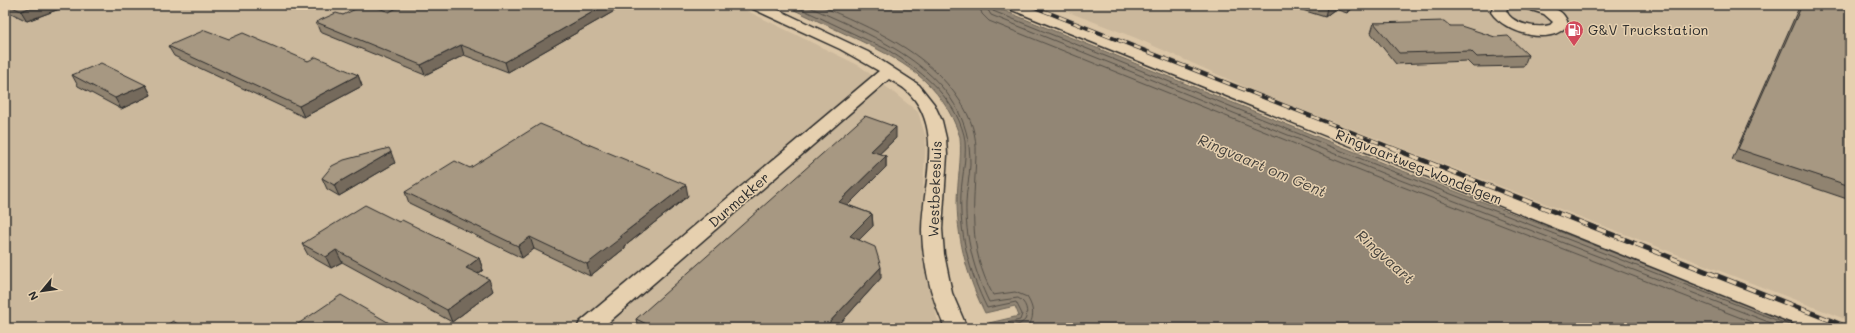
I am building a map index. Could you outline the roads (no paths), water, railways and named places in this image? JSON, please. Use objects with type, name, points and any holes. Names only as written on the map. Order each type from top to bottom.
[{"type":"street","name":"Westbekesluis","points":[[756,5],[866,56],[912,88],[925,105],[933,118],[937,130],[939,145],[932,230],[937,273],[946,309],[956,328]]},
{"type":"street","name":"Ringvaartweg-Wondelgem","points":[[1012,5],[1827,328]]},
{"type":"street","points":[[1505,5],[1499,8],[1498,12],[1505,21],[1514,25],[1539,31],[1558,28],[1560,20],[1556,16],[1535,6]]},
{"type":"street","name":"Durmakker","points":[[588,328],[889,71]]},
{"type":"water","points":[[783,5],[990,5],[1385,164],[1808,328],[993,328],[989,323],[1019,316],[1015,306],[985,313],[969,274],[959,233],[957,204],[960,137],[952,118],[942,101],[930,86],[902,63],[868,45]]},
{"type":"railway","points":[[1029,5],[1395,149]]},
{"type":"railway","points":[[5,105],[8,93]]},
{"type":"railway","points":[[1392,148],[1850,328]]},
{"type":"place","name":"G&V Truckstation","points":[[1574,47]]},
{"type":"water label","name":"Ringvaart om Gent","points":[[1262,166]]},
{"type":"water label","name":"Ringvaart","points":[[1385,257]]}]
